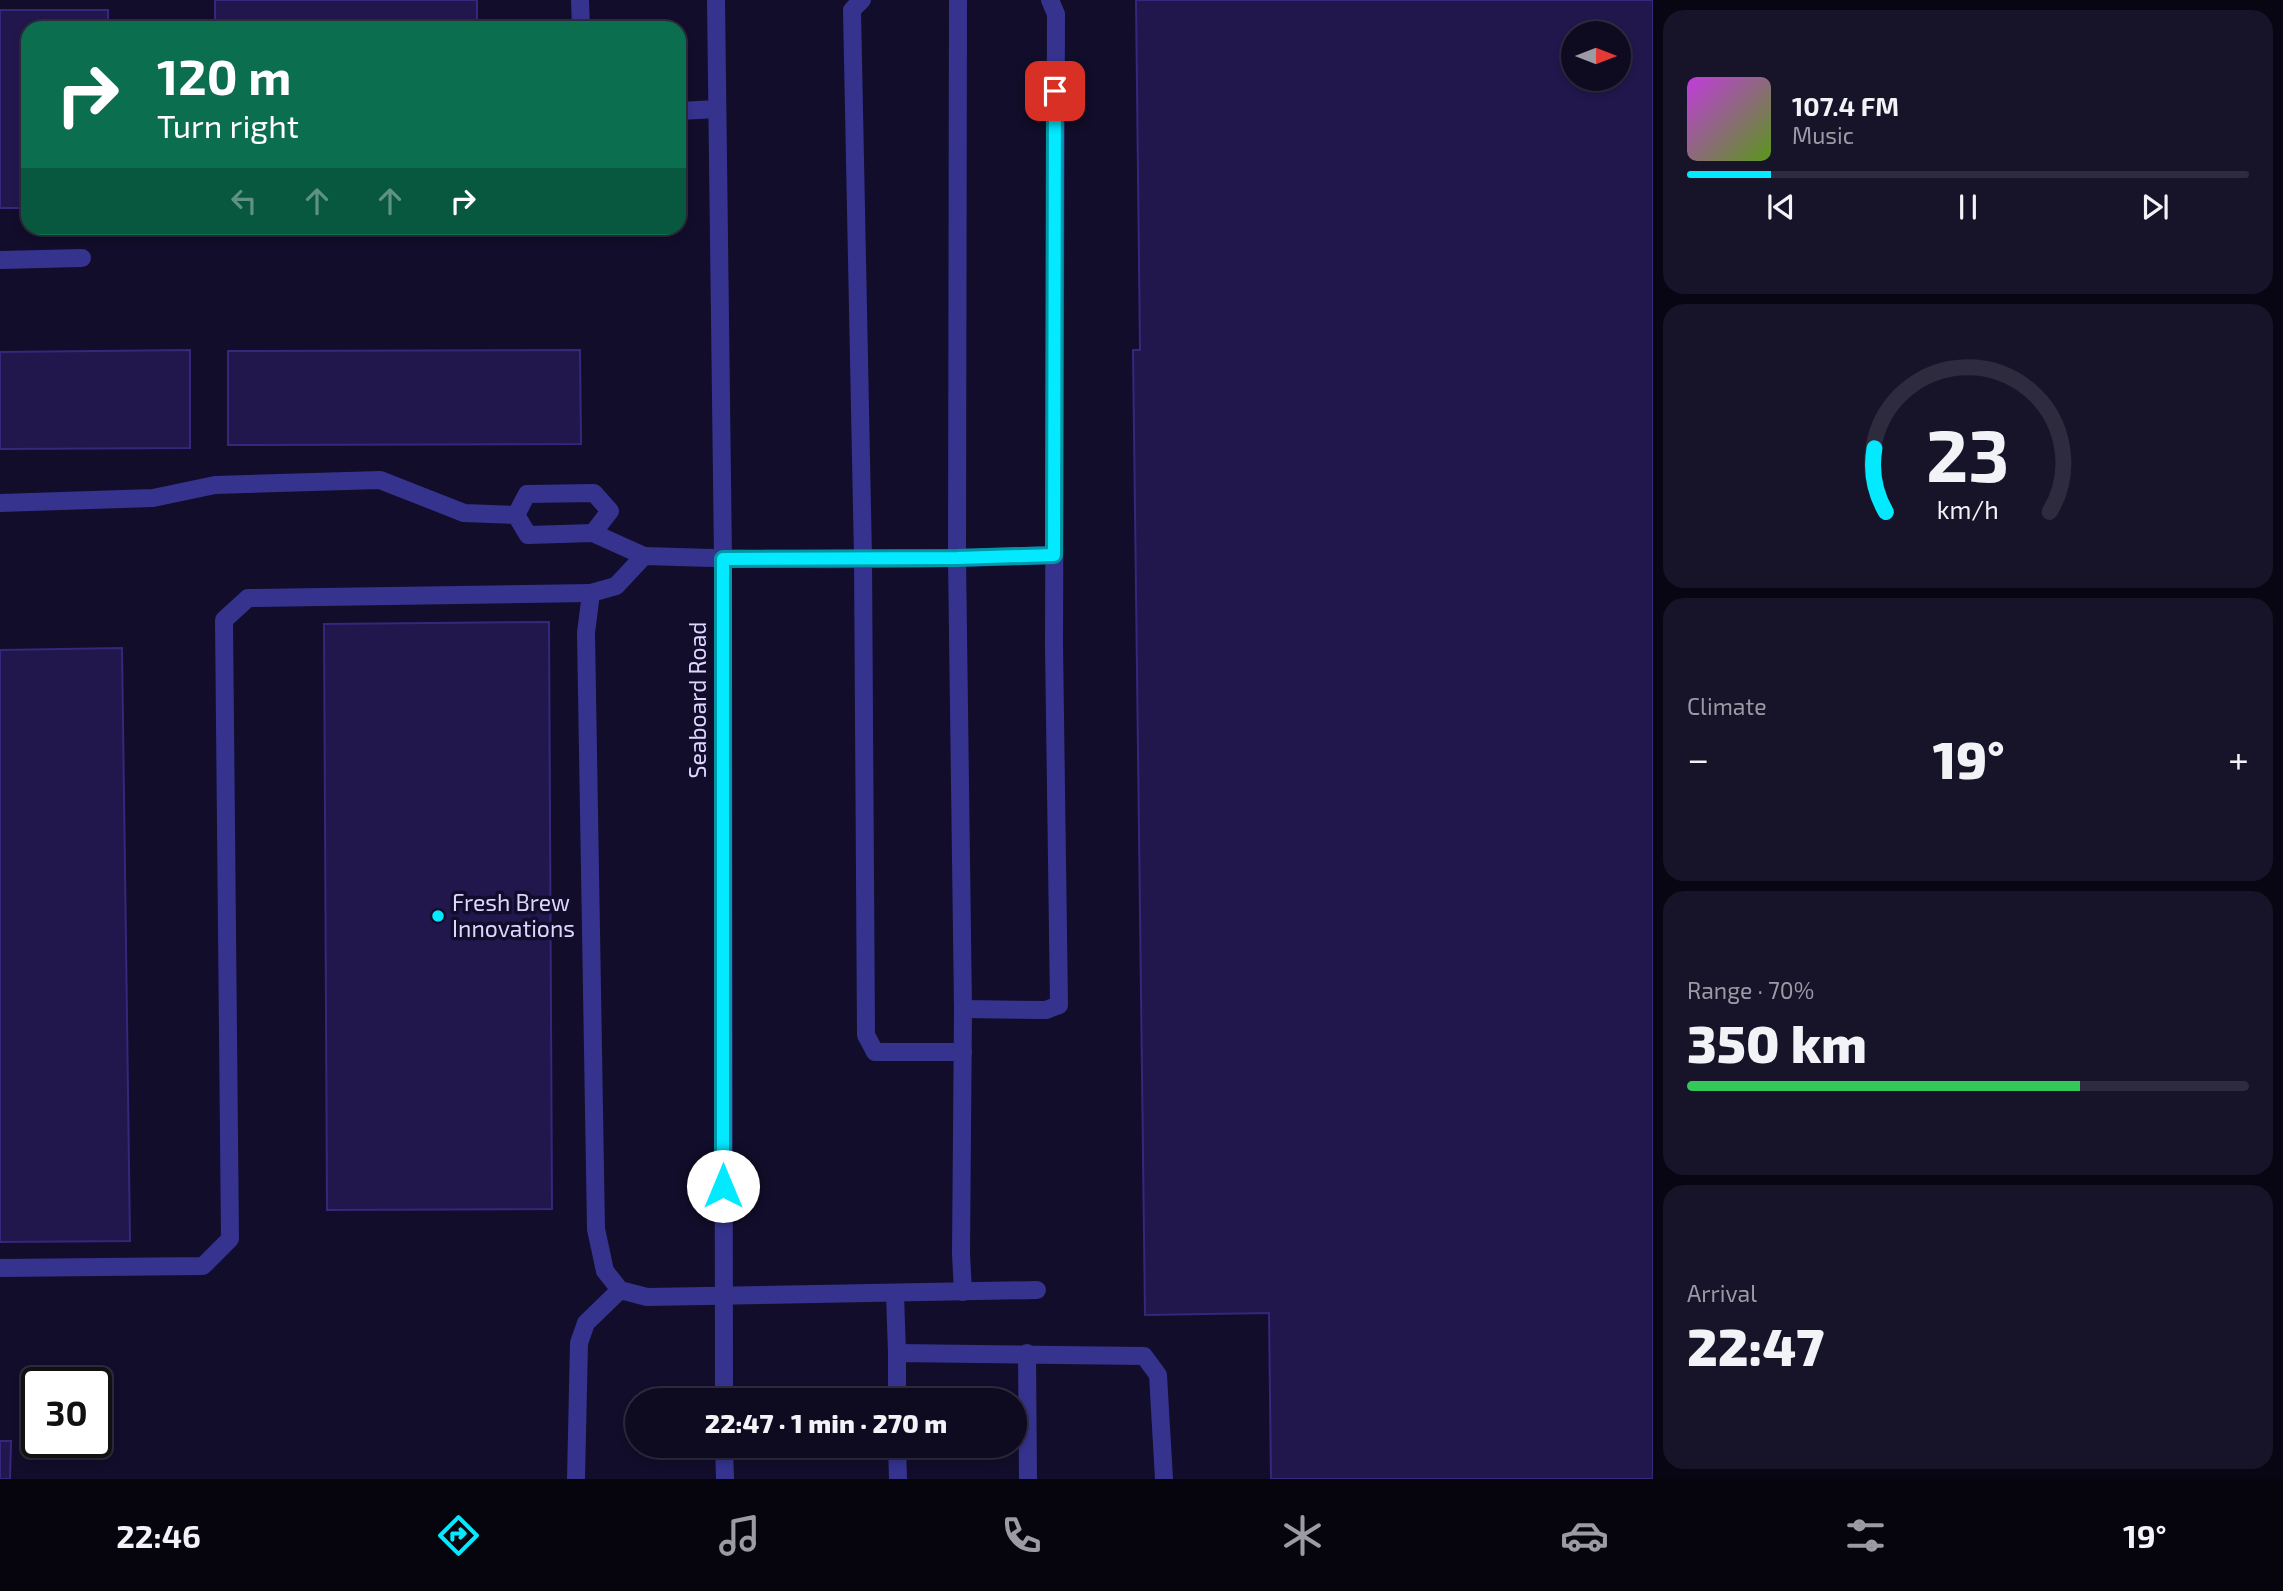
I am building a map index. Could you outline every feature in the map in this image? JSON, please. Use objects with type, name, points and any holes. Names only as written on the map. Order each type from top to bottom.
[{"type":"street","points":[[580,0],[581,21]]},
{"type":"street","name":"Seaboard Road","points":[[716,0],[723,559],[724,1388]]},
{"type":"street","points":[[862,0],[852,10],[863,558],[866,1035],[875,1052],[962,1052]]},
{"type":"street","points":[[958,0],[957,558],[963,1009],[962,1292]]},
{"type":"street","points":[[963,1009],[1046,1010],[1059,1005],[1054,555],[1056,14],[1050,0]]},
{"type":"street","points":[[686,111],[717,109]]},
{"type":"street","points":[[0,260],[82,258]]},
{"type":"street","points":[[0,503],[153,498],[215,485],[380,480],[464,513],[516,515]]},
{"type":"street","points":[[516,515],[527,494],[594,493],[610,511],[593,533]]},
{"type":"street","points":[[516,515],[528,536],[593,533],[644,556],[723,559],[1054,555]]},
{"type":"street","points":[[0,1268],[203,1266],[230,1238],[224,620],[248,597],[591,593],[616,586],[644,556]]},
{"type":"street","points":[[591,593],[586,633],[596,1228],[605,1271],[620,1290],[647,1297],[1037,1290]]},
{"type":"street","points":[[576,1479],[579,1343],[586,1323],[620,1290]]},
{"type":"street","points":[[895,1294],[897,1388]]},
{"type":"street","points":[[897,1353],[1144,1356],[1158,1375],[1164,1479]]},
{"type":"street","points":[[1027,1353],[1028,1479]]},
{"type":"street","points":[[724,1458],[724,1479]]},
{"type":"street","points":[[897,1458],[898,1479]]},
{"type":"building","points":[[215,0],[477,0],[477,21],[215,21]]},
{"type":"building","points":[[1136,0],[1653,0],[1653,1479],[1271,1479],[1269,1313],[1145,1315],[1133,350],[1140,350]]},
{"type":"building","points":[[0,10],[108,10],[108,21],[21,21],[21,208],[0,208]]},
{"type":"building","points":[[190,350],[190,448],[0,449],[0,352]]},
{"type":"building","points":[[580,350],[581,444],[228,445],[228,351]]},
{"type":"building","name":"Fresh Brew Innovations","points":[[549,622],[552,1209],[327,1210],[324,624]]},
{"type":"building","points":[[122,648],[130,1241],[0,1242],[0,650]]},
{"type":"building","points":[[0,1441],[11,1441],[10,1479],[0,1479]]},
{"type":"place","name":"Fresh Brew Innovations","points":[[438,916]]},
{"type":"route","points":[[723,1186],[723,559],[1054,555],[1055,91]]}]
